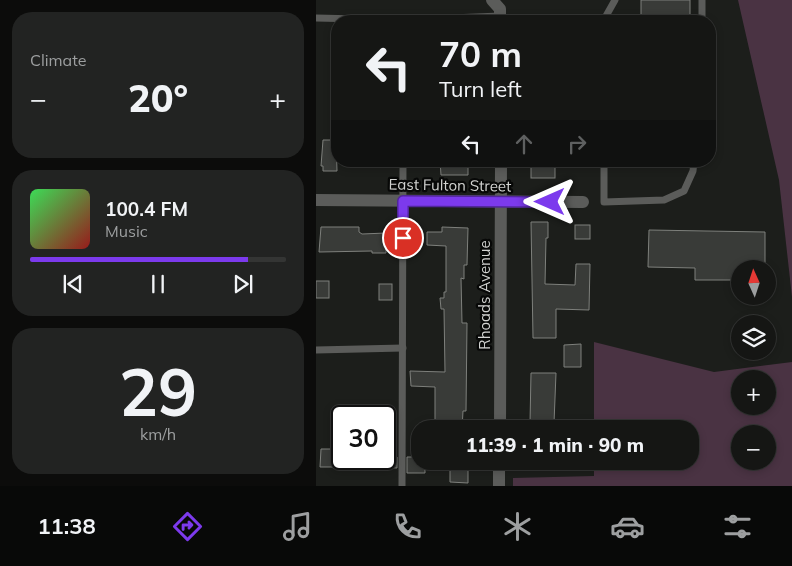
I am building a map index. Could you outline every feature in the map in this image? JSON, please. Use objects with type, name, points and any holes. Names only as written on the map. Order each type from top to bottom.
[{"type":"street","points":[[492,0],[500,9],[500,15]]},
{"type":"street","name":"Rhoads Avenue","points":[[500,420],[501,167]]},
{"type":"street","name":"East Fulton Street","points":[[316,200],[583,202]]},
{"type":"street","points":[[499,470],[499,486]]},
{"type":"lane","points":[[607,15],[615,0]]},
{"type":"lane","points":[[702,0],[702,15]]},
{"type":"lane","points":[[316,18],[331,19]]},
{"type":"lane","points":[[402,486],[403,167]]},
{"type":"lane","points":[[604,167],[604,202],[664,200],[684,191],[693,167]]},
{"type":"lane","points":[[316,350],[403,348]]},
{"type":"shaded area","points":[[738,0],[792,0],[792,297],[779,180]]},
{"type":"shaded area","points":[[594,342],[714,372],[792,362],[792,486],[513,486],[513,478],[594,476],[594,470],[699,470],[699,420],[594,420]]},
{"type":"building","points":[[641,0],[690,0],[690,15],[641,15]]},
{"type":"building","points":[[323,140],[331,140],[331,167],[337,167],[337,171],[323,171],[323,166],[321,166]]},
{"type":"building","points":[[440,167],[468,167],[468,175],[441,175]]},
{"type":"building","points":[[531,167],[555,167],[555,178],[531,178]]},
{"type":"building","points":[[531,222],[548,222],[545,284],[575,285],[576,264],[590,264],[589,310],[556,309],[556,338],[533,338]]},
{"type":"building","points":[[575,225],[590,225],[590,239],[575,239]]},
{"type":"building","points":[[321,227],[359,227],[359,232],[362,234],[386,233],[386,253],[372,253],[372,251],[319,252]]},
{"type":"building","points":[[442,227],[468,228],[467,265],[464,265],[464,279],[461,278],[462,323],[467,323],[466,411],[463,411],[462,420],[435,420],[435,387],[411,386],[410,371],[445,372],[444,309],[441,309],[440,298],[444,298],[444,292],[446,292],[446,246],[427,245],[427,232],[442,232]]},
{"type":"building","points":[[649,230],[765,232],[765,260],[731,260],[731,280],[695,280],[695,268],[648,267]]},
{"type":"building","points":[[316,281],[329,281],[329,298],[316,298]]},
{"type":"building","points":[[379,284],[392,284],[392,300],[379,300]]},
{"type":"building","points":[[581,344],[581,367],[564,367],[564,345]]},
{"type":"building","points":[[531,373],[556,373],[554,420],[530,420]]},
{"type":"building","points":[[321,449],[331,449],[331,467],[320,467]]},
{"type":"building","points":[[407,457],[411,457],[411,470],[425,470],[425,473],[407,473]]},
{"type":"building","points":[[450,470],[468,470],[468,483],[450,482]]},
{"type":"route","points":[[403,238],[403,201],[550,202]]}]
